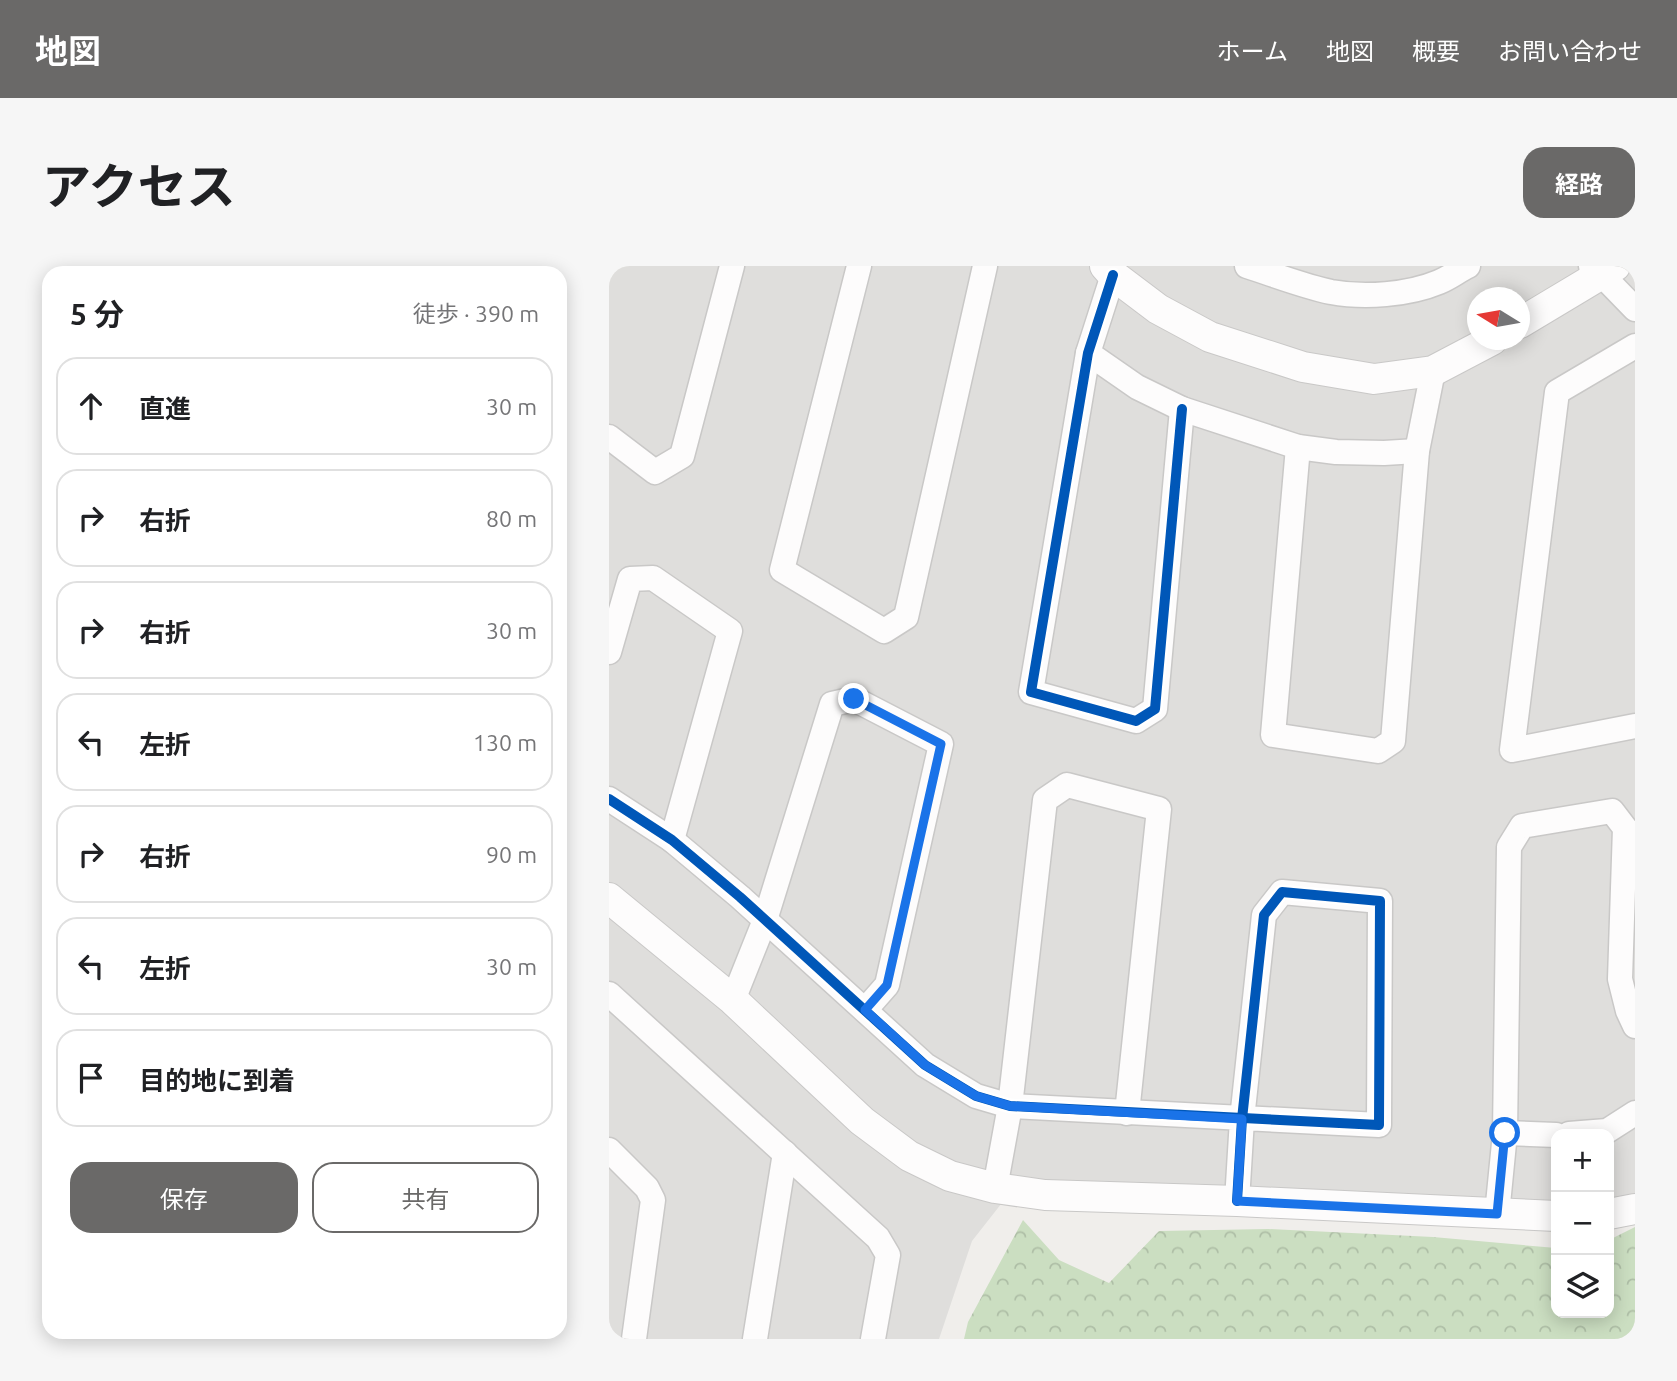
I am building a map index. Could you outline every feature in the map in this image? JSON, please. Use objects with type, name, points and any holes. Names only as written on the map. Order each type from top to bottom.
[{"type":"street","points":[[609,437],[655,472],[682,456],[732,266]]},
{"type":"street","points":[[859,266],[782,570],[884,631],[906,617],[985,266]]},
{"type":"street","points":[[1247,266],[1333,292],[1375,295],[1411,291],[1439,282],[1468,266]]},
{"type":"street","points":[[1530,316],[1602,269],[1635,309]]},
{"type":"street","points":[[1182,409],[1155,709],[1136,721],[1031,692],[1088,354],[1109,270],[1158,309],[1210,337],[1303,367],[1374,379],[1433,371],[1473,350]]},
{"type":"street","points":[[1635,346],[1557,392],[1512,750],[1635,726]]},
{"type":"street","points":[[1088,354],[1137,387],[1182,409],[1298,447],[1336,452],[1417,451]]},
{"type":"street","points":[[1298,447],[1272,735],[1378,751],[1393,741],[1417,451],[1433,371]]},
{"type":"street","points":[[609,652],[630,579],[653,578],[730,631],[672,840]]},
{"type":"street","points":[[733,1000],[765,920],[832,705],[854,699],[941,744],[887,985],[865,1010]]},
{"type":"street","points":[[995,1188],[1010,1106],[1045,800],[1067,785],[1159,809],[1127,1113]]},
{"type":"street","points":[[609,800],[672,840],[925,1065],[976,1096],[1010,1106],[1242,1119],[1379,1125],[1380,901],[1282,892],[1264,915],[1242,1119],[1237,1201]]},
{"type":"street","points":[[1497,1214],[1505,1133],[1509,847],[1522,826],[1612,811],[1625,828],[1620,979],[1628,1011],[1635,1026]]},
{"type":"street","points":[[609,898],[733,1000],[862,1121],[909,1156],[950,1176],[995,1188],[1045,1195],[1551,1216]]},
{"type":"street","points":[[609,994],[879,1238],[888,1255],[873,1339]]},
{"type":"street","points":[[1611,1129],[1635,1113]]},
{"type":"street","points":[[1505,1133],[1551,1135]]},
{"type":"street","points":[[609,1150],[647,1188],[653,1200],[634,1339]]},
{"type":"street","points":[[755,1339],[785,1153]]},
{"type":"street","points":[[1614,1213],[1635,1209]]},
{"type":"shaded area","points":[[609,266],[1635,266],[1635,1218],[1614,1224],[1614,1129],[1551,1129],[1551,1229],[1005,1199],[972,1241],[939,1339],[609,1339]]},
{"type":"green space","points":[[1023,1220],[1059,1260],[1109,1283],[1159,1231],[1268,1229],[1433,1237],[1551,1248],[1551,1318],[1614,1318],[1614,1238],[1635,1227],[1635,1339],[964,1339],[968,1322]]},
{"type":"cycle path","points":[[1113,275],[1088,353],[1031,692],[1136,721],[1155,709],[1182,409]]},
{"type":"cycle path","points":[[609,799],[672,840],[740,897],[925,1065],[976,1096],[1010,1106],[1379,1125],[1380,901],[1282,892],[1264,915],[1242,1119],[1237,1201]]},
{"type":"route","points":[[854,699],[941,744],[887,985],[865,1010],[925,1065],[976,1096],[1010,1106],[1242,1119],[1237,1201],[1497,1214],[1505,1133]]}]
